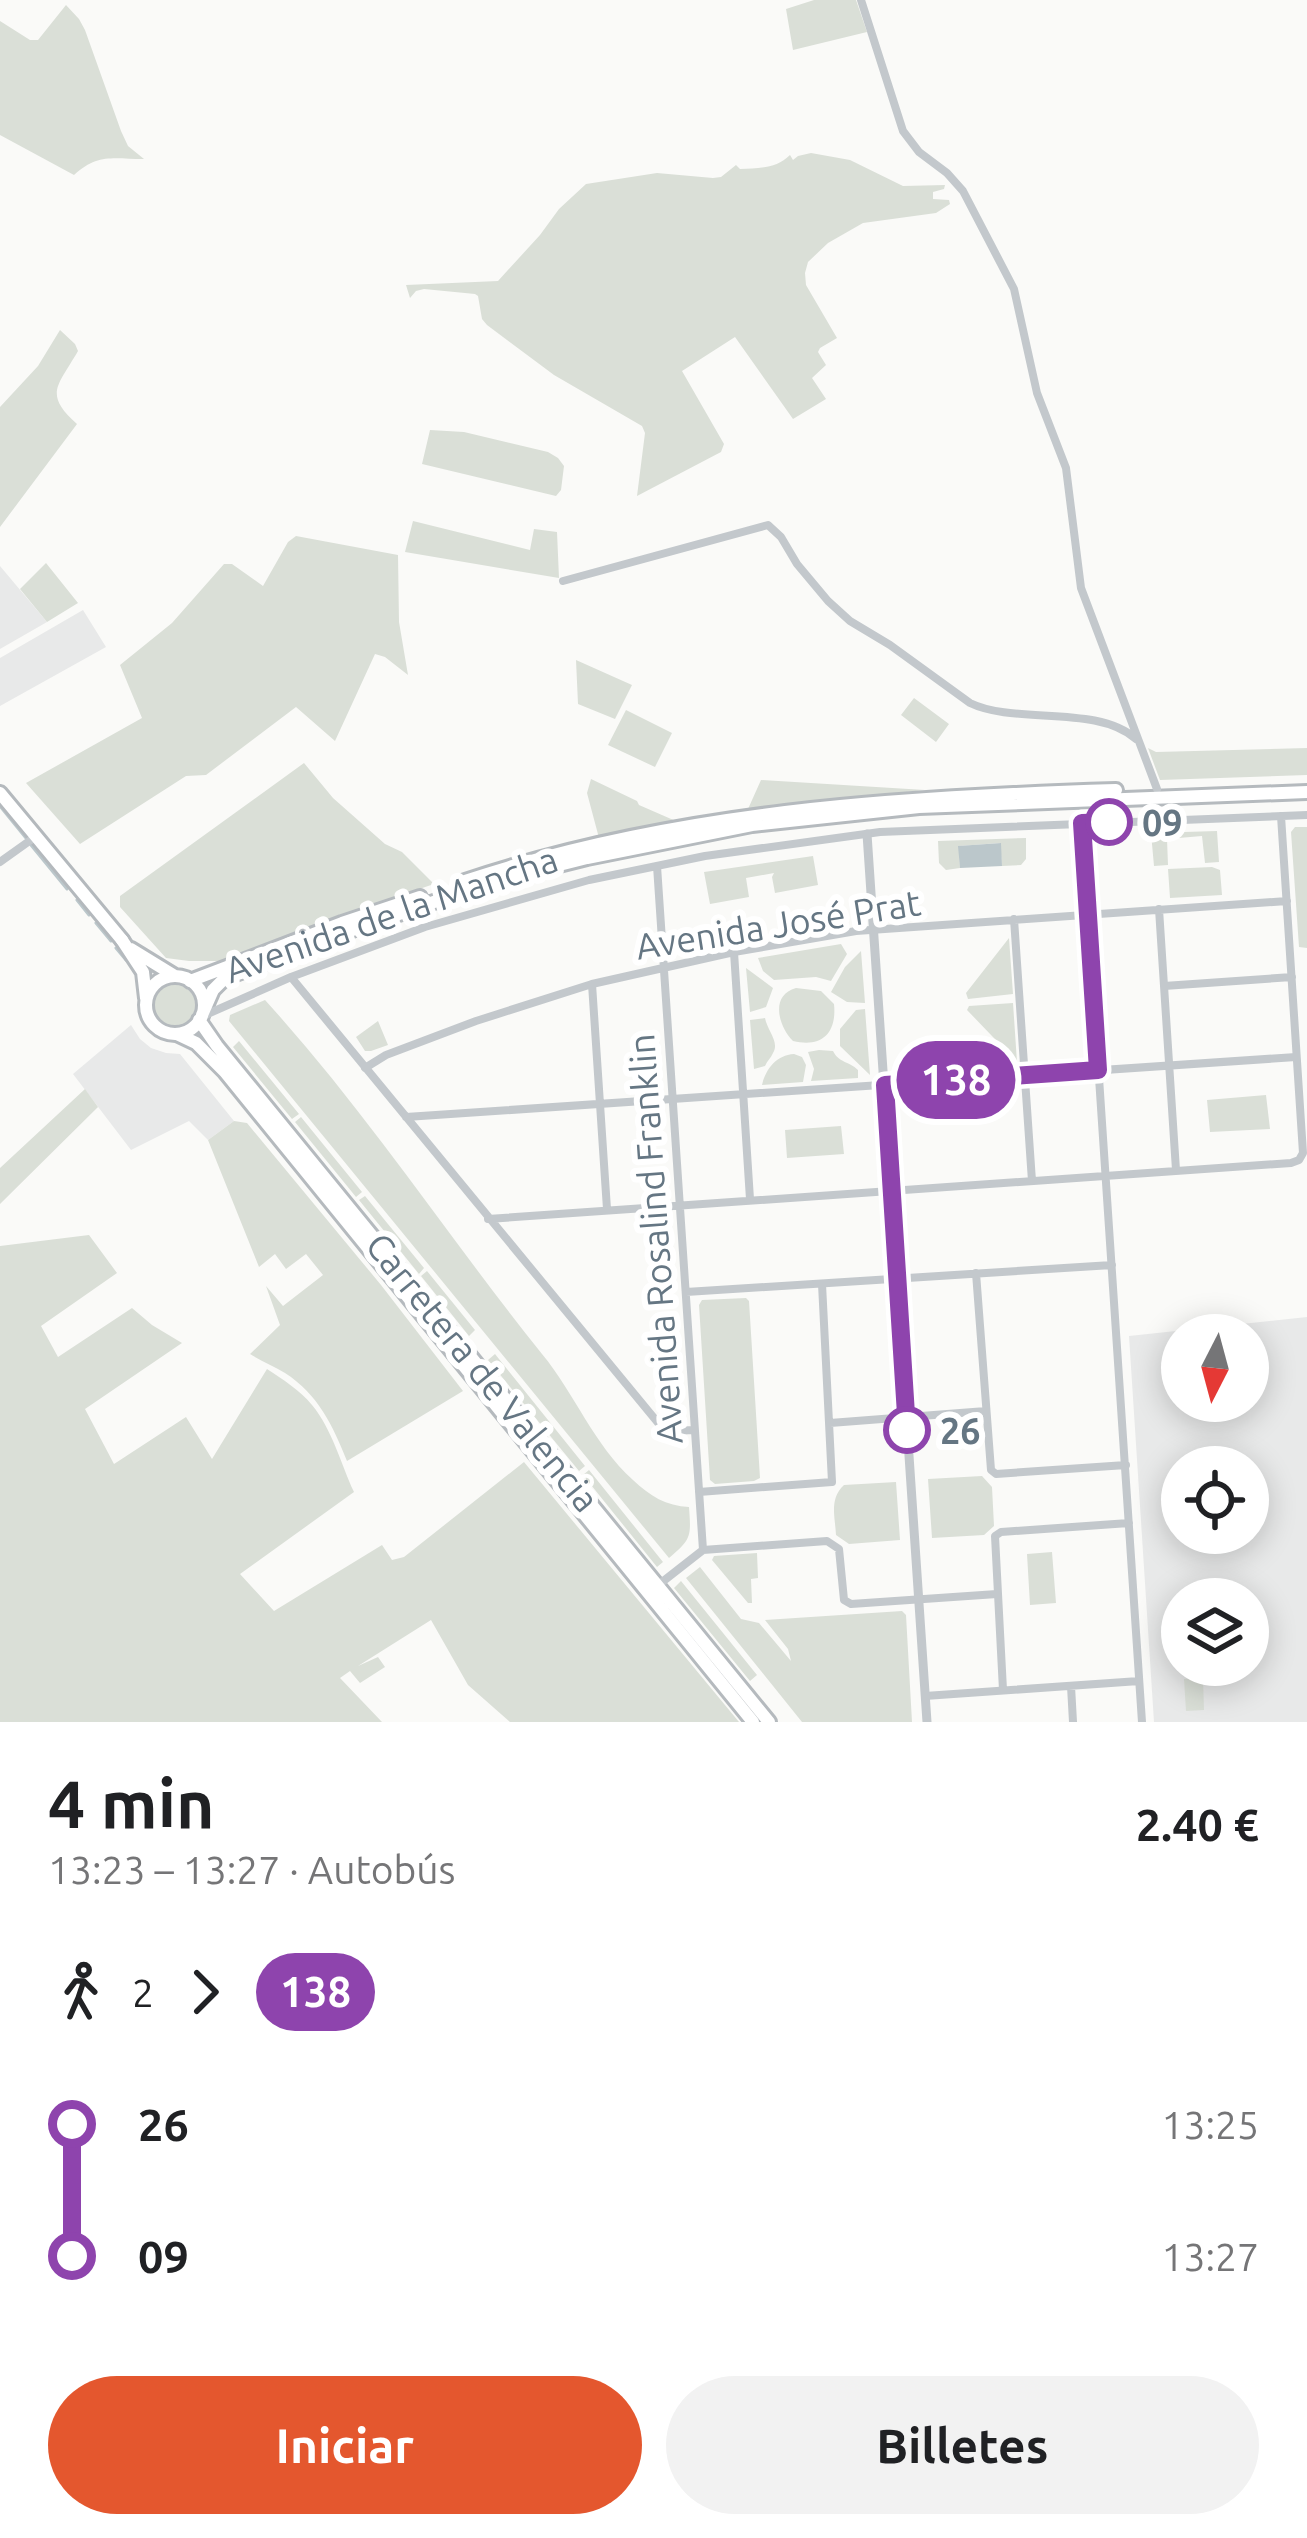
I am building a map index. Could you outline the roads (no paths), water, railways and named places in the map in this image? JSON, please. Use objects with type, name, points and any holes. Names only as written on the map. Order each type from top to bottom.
[{"type":"main road","name":"Avenida de la Mancha","points":[[183,979],[475,878],[657,832],[771,813],[924,797],[1307,788]]},
{"type":"main road","name":"Avenida de la Mancha","points":[[200,1018],[213,990],[225,978],[495,880],[603,854],[752,825],[919,807],[1307,788]]},
{"type":"main road","points":[[0,793],[122,940],[202,996],[194,1027],[177,1034],[156,1027],[147,1015],[143,972],[122,940]]},
{"type":"main road","points":[[146,1007],[158,982],[183,979]]},
{"type":"main road","name":"Carretera de Valencia","points":[[200,1018],[220,1050],[769,1722]]},
{"type":"main road","name":"Carretera de Valencia","points":[[177,1034],[196,1043],[225,1072],[753,1722]]},
{"type":"street","points":[[861,0],[903,131],[919,152],[963,190],[1014,289],[1037,393],[1066,468],[1081,588],[1157,789]]},
{"type":"street","points":[[562,581],[768,525],[828,601],[850,621],[970,703],[985,710],[1124,728],[1138,741]]},
{"type":"street","name":"Avenida de la Mancha","points":[[200,1018],[291,977],[425,927],[589,880],[657,866],[867,834],[1307,815]]},
{"type":"street","points":[[488,1219],[1299,1160],[1303,1153],[1281,816]]},
{"type":"street","points":[[1082,823],[1142,1722]]},
{"type":"street","points":[[867,834],[927,1722]]},
{"type":"street","points":[[0,862],[35,837]]},
{"type":"street","name":"Avenida Rosalind Franklin","points":[[657,866],[703,1550]]},
{"type":"street","name":"Avenida José Prat","points":[[365,1067],[476,1021],[592,984],[734,952],[874,929],[1286,901]]},
{"type":"street","points":[[1159,909],[1176,1170]]},
{"type":"street","points":[[1014,920],[1032,1181]]},
{"type":"street","points":[[734,952],[750,1199]]},
{"type":"street","points":[[291,977],[659,1424],[671,1431],[694,1430]]},
{"type":"street","points":[[1164,986],[1292,977]]},
{"type":"street","points":[[592,984],[608,1209]]},
{"type":"street","points":[[406,1117],[1296,1057]]},
{"type":"street","points":[[686,1292],[1112,1265]]},
{"type":"street","points":[[976,1273],[989,1468],[993,1473],[1126,1465]]},
{"type":"street","points":[[699,1492],[832,1482],[822,1284]]},
{"type":"street","points":[[830,1423],[986,1411]]},
{"type":"street","points":[[1004,1690],[995,1536],[1129,1523]]},
{"type":"street","points":[[657,1586],[703,1550],[827,1541],[839,1549],[847,1603],[997,1594]]},
{"type":"street","points":[[925,1696],[1139,1681]]},
{"type":"street","points":[[1071,1686],[1073,1722]]},
{"type":"waterway","points":[[0,806],[26,838]]},
{"type":"waterway","points":[[31,845],[67,889]]},
{"type":"waterway","points":[[77,900],[89,915]]},
{"type":"waterway","points":[[96,923],[111,941]]},
{"type":"waterway","points":[[116,948],[126,960]]},
{"type":"place","name":"09","points":[[1109,822]]},
{"type":"place","name":"26","points":[[907,1430]]}]
